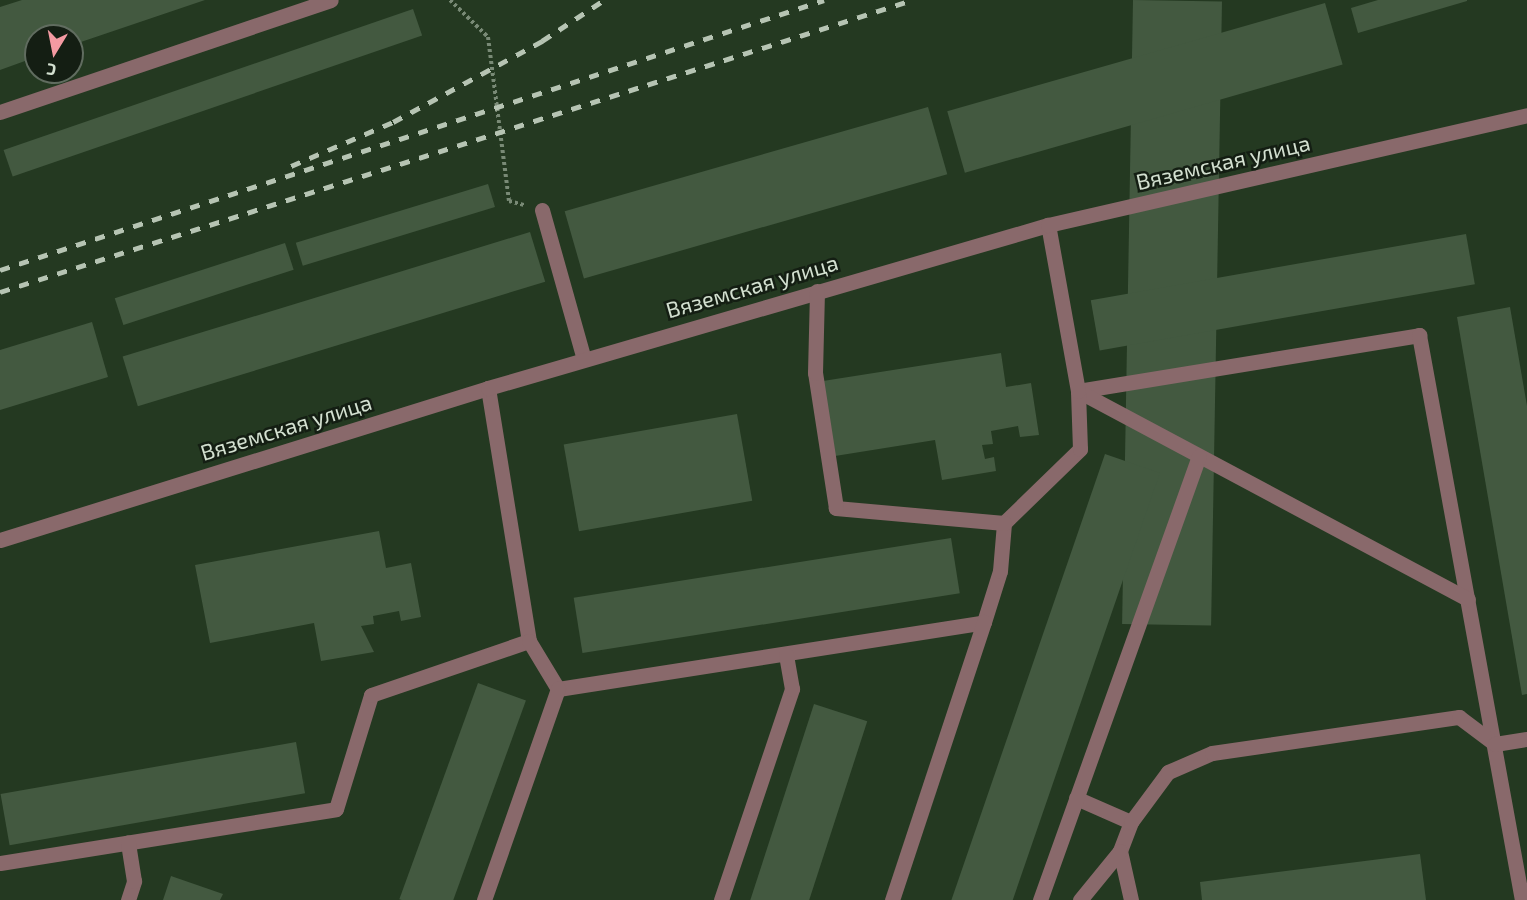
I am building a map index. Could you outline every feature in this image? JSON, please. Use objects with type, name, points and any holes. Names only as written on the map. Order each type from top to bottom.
[{"type":"street","points":[[0,112],[331,0]]},
{"type":"street","name":"Вяземская улица","points":[[0,540],[584,359],[1048,225],[1527,115]]},
{"type":"street","points":[[542,210],[584,359]]},
{"type":"street","points":[[892,900],[984,622],[999,571],[1004,522],[1080,449],[1078,392],[1048,225]]},
{"type":"street","points":[[817,291],[814,373],[836,508],[1004,522]]},
{"type":"street","points":[[1078,392],[1419,335],[1522,900]]},
{"type":"street","points":[[488,388],[529,641],[558,689]]},
{"type":"street","points":[[1078,392],[1468,599]]},
{"type":"street","points":[[1040,900],[1199,457]]},
{"type":"street","points":[[558,689],[786,655],[984,622]]},
{"type":"street","points":[[0,863],[336,809],[371,695],[529,641]]},
{"type":"street","points":[[721,900],[792,689],[786,655]]},
{"type":"street","points":[[484,900],[558,689]]},
{"type":"street","points":[[1080,900],[1120,851],[1131,822],[1168,772],[1212,753],[1459,717],[1495,744],[1527,739]]},
{"type":"street","points":[[1076,798],[1131,822]]},
{"type":"street","points":[[128,842],[134,881],[128,900]]},
{"type":"street","points":[[1120,851],[1131,900]]},
{"type":"path","points":[[450,0],[488,36],[509,201],[542,210]]},
{"type":"building","points":[[22,0],[205,0],[84,41],[84,24],[24,24],[24,61],[0,70],[0,7]]},
{"type":"building","points":[[1133,0],[1222,2],[1211,625],[1122,624]]},
{"type":"building","points":[[1378,0],[1467,1],[1358,33],[1351,8]]},
{"type":"building","points":[[1325,3],[1343,65],[965,173],[947,111]]},
{"type":"building","points":[[413,9],[422,35],[13,176],[4,150]]},
{"type":"building","points":[[928,107],[947,174],[584,278],[565,211]]},
{"type":"building","points":[[488,184],[495,207],[303,266],[296,243]]},
{"type":"building","points":[[530,232],[545,282],[138,406],[123,357]]},
{"type":"building","points":[[1466,234],[1475,284],[1100,350],[1091,300]]},
{"type":"building","points":[[285,243],[294,270],[123,325],[115,298]]},
{"type":"building","points":[[1510,307],[1527,406],[1527,694],[1522,695],[1457,317]]},
{"type":"building","points":[[92,322],[108,377],[0,410],[0,350]]},
{"type":"building","points":[[1001,353],[1006,387],[1031,383],[1039,435],[1020,437],[1018,426],[991,431],[993,444],[982,445],[985,459],[994,457],[996,471],[942,480],[935,440],[835,456],[823,381]]},
{"type":"building","points":[[737,414],[752,501],[579,531],[564,445]]},
{"type":"building","points":[[1105,454],[1160,473],[1013,900],[951,900]]},
{"type":"building","points":[[379,531],[386,568],[411,563],[421,617],[401,621],[399,611],[373,616],[374,624],[361,626],[374,652],[321,661],[314,623],[210,643],[195,565]]},
{"type":"building","points":[[951,538],[960,593],[582,653],[574,598]]},
{"type":"building","points":[[478,683],[526,700],[453,900],[399,899]]},
{"type":"building","points":[[814,704],[867,721],[809,900],[750,900]]},
{"type":"building","points":[[296,742],[305,793],[10,845],[1,794]]},
{"type":"building","points":[[1420,854],[1426,900],[1202,900],[1200,882]]},
{"type":"building","points":[[171,876],[223,894],[220,900],[163,900]]},
{"type":"railway","points":[[291,166],[393,122],[542,41],[604,0]]},
{"type":"railway","points":[[0,270],[824,0]]},
{"type":"railway","points":[[0,292],[912,0]]}]
